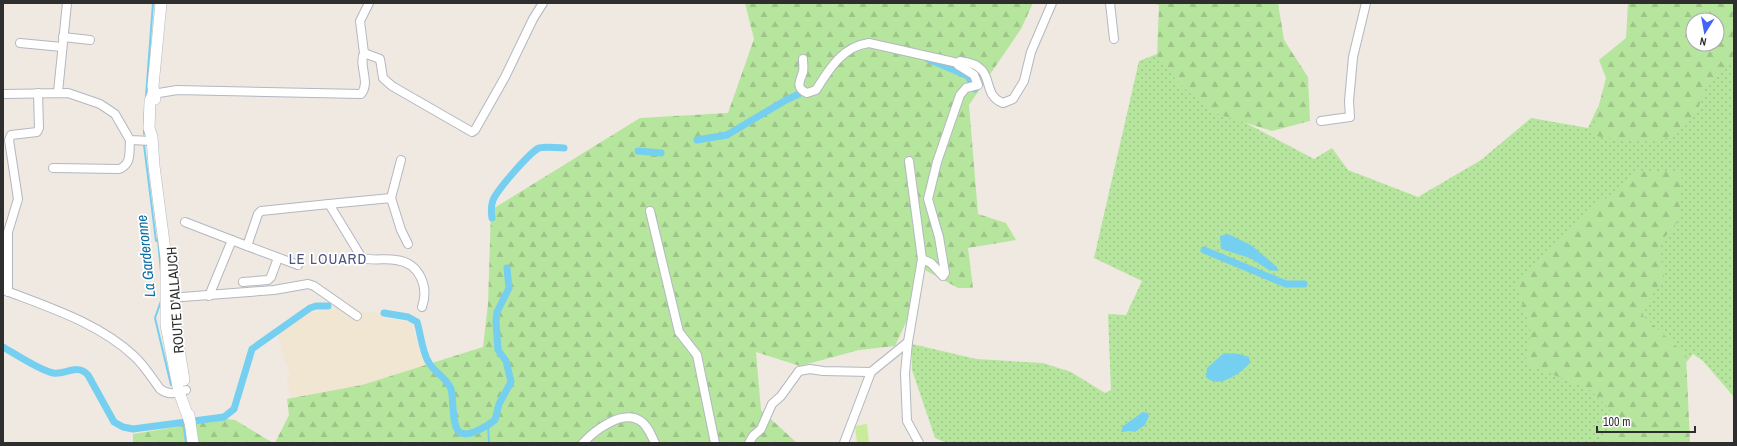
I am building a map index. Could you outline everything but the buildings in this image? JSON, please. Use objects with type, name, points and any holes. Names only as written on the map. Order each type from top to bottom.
[{"type":"main road","name":"ROUTE D'ALLAUCH","points":[[161,3],[153,94],[156,101],[157,115],[156,128],[152,139],[156,180],[169,258],[170,298],[166,325],[190,422],[193,443]]},
{"type":"street","points":[[58,92],[67,3]]},
{"type":"street","points":[[153,94],[177,90],[361,94],[365,85],[362,58],[364,53],[360,22],[369,3]]},
{"type":"street","points":[[364,53],[380,59],[383,78],[392,86],[472,132],[475,130],[505,77],[533,19],[543,3]]},
{"type":"street","points":[[803,59],[804,71],[799,80],[799,86],[801,91],[810,92],[816,90],[827,72],[842,56],[857,44],[875,44],[958,63],[960,61],[974,64],[982,69],[989,80],[990,93],[995,100],[1003,103],[1013,99],[1024,81],[1032,52],[1052,3]]},
{"type":"street","points":[[1110,3],[1114,39]]},
{"type":"street","points":[[1321,121],[1350,117],[1349,101],[1353,57],[1366,3]]},
{"type":"street","points":[[63,37],[90,40]]},
{"type":"street","points":[[20,42],[62,47]]},
{"type":"street","points":[[922,260],[931,263],[943,276],[945,273],[939,237],[928,199],[937,162],[960,96],[966,88],[978,85],[978,80],[974,75],[958,65],[958,63]]},
{"type":"street","points":[[3,94],[58,92],[78,96],[110,109],[118,118],[123,131],[130,140],[129,161],[125,167],[119,169],[53,168]]},
{"type":"street","points":[[38,93],[39,128],[37,132],[10,135],[9,140],[18,199],[8,232],[5,291],[81,322],[105,334],[134,356],[160,390],[166,393],[182,391]]},
{"type":"street","points":[[130,140],[152,139]]},
{"type":"street","points":[[401,160],[391,198],[401,230],[408,244]]},
{"type":"street","points":[[909,161],[922,260],[904,373],[907,421],[919,443]]},
{"type":"street","points":[[247,246],[258,214],[261,211],[391,198]]},
{"type":"street","points":[[329,204],[362,258],[372,260],[396,260],[413,267],[424,281],[426,289],[426,297],[422,307]]},
{"type":"street","points":[[650,211],[679,332],[697,355],[715,443]]},
{"type":"street","points":[[185,222],[298,265]]},
{"type":"street","points":[[209,296],[232,240]]},
{"type":"street","points":[[243,282],[268,280],[271,278],[278,258]]},
{"type":"street","points":[[170,298],[274,290],[308,284],[314,286],[357,316]]},
{"type":"street","points":[[844,443],[871,372],[908,342]]},
{"type":"street","points":[[749,443],[752,436],[761,429],[772,404],[781,396],[799,371],[810,369],[823,371],[871,372]]},
{"type":"street","points":[[583,443],[597,430],[620,418],[630,417],[639,420],[645,425],[655,443]]},
{"type":"shaded area","points":[[330,307],[382,314],[382,318],[411,322],[420,354],[432,373],[293,409],[287,380],[290,375],[278,335],[310,310],[315,313],[329,310]]},
{"type":"green space","points":[[745,3],[1033,3],[1021,29],[969,105],[978,214],[1006,223],[1016,240],[968,248],[973,288],[958,288],[925,270],[912,309],[895,346],[859,350],[800,366],[756,352],[761,410],[797,443],[275,443],[289,415],[287,399],[362,385],[483,347],[488,304],[491,210],[640,118],[728,113],[754,39]]},
{"type":"green space","points":[[1151,3],[1278,3],[1284,40],[1308,77],[1310,121],[1272,131],[1214,113],[1179,84],[1157,56],[1159,5]]},
{"type":"green space","points":[[1628,3],[1734,3],[1734,62],[1717,75],[1710,83],[1704,92],[1697,110],[1686,125],[1663,139],[1635,141],[1591,135],[1606,78],[1599,60],[1626,38]]},
{"type":"green space","points":[[1677,3],[1703,12],[1685,12],[1685,52],[1725,52],[1725,20],[1734,23],[1734,397],[1703,361],[1693,354],[1621,443],[947,443],[935,438],[912,370],[912,344],[976,359],[1043,363],[1071,372],[1105,393],[1111,390],[1108,314],[1126,315],[1142,281],[1094,258],[1139,61],[1157,54],[1246,123],[1314,159],[1332,148],[1348,170],[1418,197],[1481,160],[1531,118],[1588,128],[1597,109]]},
{"type":"green space","points":[[1638,171],[1682,172],[1679,220],[1659,244],[1664,276],[1641,314],[1686,355],[1690,443],[1602,443],[1613,413],[1590,390],[1525,363],[1531,333],[1517,286],[1585,212],[1619,190]]},
{"type":"green space","points":[[225,419],[235,420],[273,443],[133,443],[133,434]]},
{"type":"green space","points":[[867,424],[869,443],[857,443],[855,426]]},
{"type":"water","points":[[1228,234],[1251,245],[1277,267],[1277,271],[1269,270],[1250,258],[1221,249],[1220,236]]},
{"type":"water","points":[[1224,353],[1239,354],[1249,357],[1250,363],[1229,379],[1217,382],[1211,381],[1206,377],[1207,368]]},
{"type":"water","points":[[1143,412],[1148,413],[1149,416],[1145,425],[1135,432],[1121,432],[1123,426]]},
{"type":"waterway","name":"La Garderonne","points":[[144,123],[153,3]]},
{"type":"waterway","points":[[928,59],[968,76],[975,89]]},
{"type":"waterway","points":[[697,140],[727,135],[786,100],[799,94]]},
{"type":"waterway","name":"La Garderonne","points":[[144,128],[144,134]]},
{"type":"waterway","name":"La Garderonne","points":[[144,145],[156,241],[158,240],[161,272]]},
{"type":"waterway","points":[[492,218],[491,211],[493,200],[507,180],[529,156],[539,148],[564,148]]},
{"type":"waterway","points":[[638,151],[661,153]]},
{"type":"waterway","points":[[1204,250],[1286,284],[1304,284]]},
{"type":"waterway","points":[[384,313],[408,317],[417,322],[423,349],[427,359],[432,367],[447,382],[451,389],[454,420],[458,430],[465,434],[474,432],[495,420],[499,404],[511,382],[506,361],[498,350],[496,321],[497,312],[509,288],[507,268]]},
{"type":"waterway","name":"La Garderonne","points":[[161,301],[155,318],[171,385]]},
{"type":"waterway","points":[[3,347],[48,372],[58,373],[76,370],[84,372],[88,375],[114,422],[123,427],[133,429],[224,417],[234,409],[252,349],[310,308],[316,306],[328,306]]},
{"type":"waterway","points":[[488,424],[489,443]]},
{"type":"waterway","name":"La Garderonne","points":[[184,428],[186,443]]},
{"type":"district","name":"LE LOUARD","points":[[328,259]]}]
